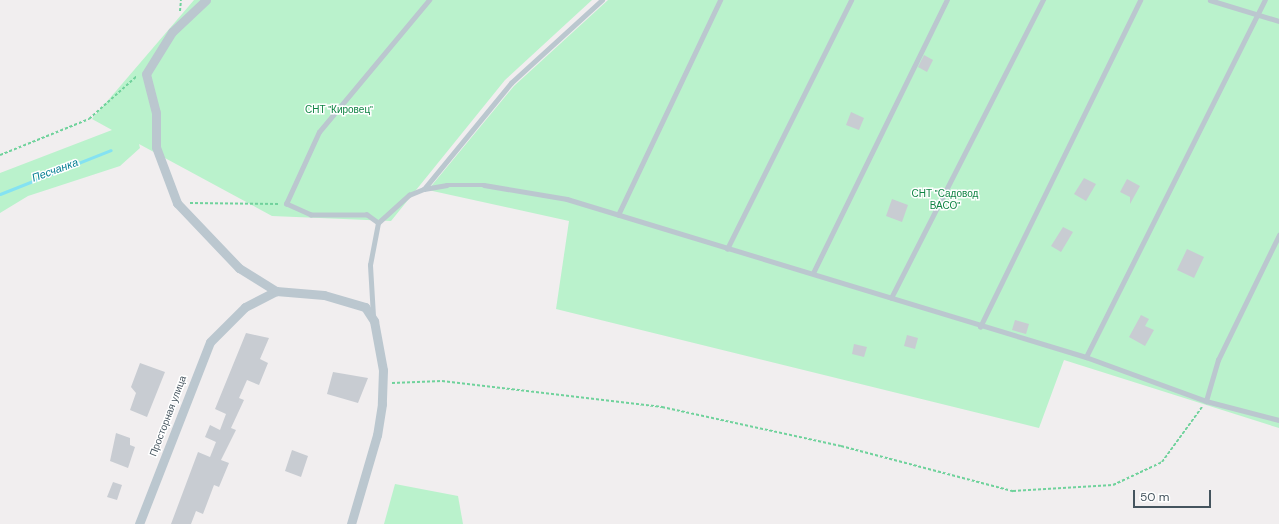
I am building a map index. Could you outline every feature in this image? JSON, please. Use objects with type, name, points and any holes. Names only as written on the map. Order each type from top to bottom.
[{"type":"street","points":[[206,0],[172,32],[146,74],[156,113],[156,147],[177,203],[239,268],[276,292],[324,295],[365,307],[374,322],[382,384],[377,435],[351,524]]},
{"type":"street","name":"Просторная улица","points":[[139,524],[200,363],[210,342],[228,321],[245,307],[276,292]]},
{"type":"lane","points":[[378,223],[367,215],[310,215],[286,204],[319,132],[429,0]]},
{"type":"lane","points":[[424,189],[511,83],[602,0]]},
{"type":"lane","points":[[618,215],[720,0]]},
{"type":"lane","points":[[727,249],[851,0]]},
{"type":"lane","points":[[812,273],[947,0]]},
{"type":"lane","points":[[891,298],[1043,0]]},
{"type":"lane","points":[[980,327],[1140,0]]},
{"type":"lane","points":[[1210,0],[1279,21]]},
{"type":"lane","points":[[1086,357],[1266,0]]},
{"type":"lane","points":[[374,322],[370,265],[378,223],[409,194],[448,184],[484,185],[542,193],[618,215],[727,249],[812,273],[980,327],[1086,357],[1206,401],[1279,420]]},
{"type":"lane","points":[[1206,401],[1218,360],[1279,235]]},
{"type":"path","points":[[0,155],[89,119],[153,62]]},
{"type":"path","points":[[177,203],[286,204]]},
{"type":"path","points":[[382,384],[442,381],[662,407],[841,446],[1013,491],[1113,485],[1162,462],[1206,401]]},
{"type":"green space","name":"СНТ \"Кировец\"","points":[[194,0],[592,0],[505,80],[391,221],[272,216],[139,144],[140,148],[120,166],[28,196],[0,213],[0,173],[112,130],[92,119]]},
{"type":"green space","name":"СНТ \"Садовод ВАСО\"","points":[[608,0],[1279,0],[1279,428],[1064,360],[1039,428],[556,309],[569,221],[428,190],[514,86]]},
{"type":"green space","points":[[395,484],[458,496],[463,524],[384,524]]},
{"type":"building","points":[[924,55],[933,60],[927,72],[918,67]]},
{"type":"building","points":[[851,112],[864,118],[859,130],[846,125]]},
{"type":"building","points":[[1084,178],[1096,184],[1086,201],[1074,194]]},
{"type":"building","points":[[1127,179],[1140,186],[1130,204],[1130,197],[1120,192]]},
{"type":"building","points":[[892,199],[908,205],[902,222],[886,216]]},
{"type":"building","points":[[1063,227],[1073,232],[1061,252],[1051,246]]},
{"type":"building","points":[[1187,249],[1204,257],[1194,278],[1177,270]]},
{"type":"building","points":[[1141,315],[1149,319],[1145,326],[1154,330],[1145,346],[1129,337]]},
{"type":"building","points":[[1015,320],[1029,324],[1026,334],[1012,330]]},
{"type":"building","points":[[246,333],[269,338],[260,359],[268,363],[259,385],[247,380],[239,398],[244,400],[231,428],[236,430],[221,460],[229,463],[219,487],[214,485],[203,514],[196,511],[191,524],[171,524],[198,452],[210,457],[216,442],[205,437],[210,425],[220,430],[226,414],[215,409]]},
{"type":"building","points":[[907,335],[918,338],[915,349],[904,346]]},
{"type":"building","points":[[854,344],[867,347],[864,357],[852,354]]},
{"type":"building","points":[[140,363],[165,372],[147,417],[130,410],[136,393],[131,387]]},
{"type":"building","points":[[333,372],[368,378],[358,403],[327,394]]},
{"type":"building","points":[[116,433],[130,438],[130,445],[135,447],[128,468],[110,461]]},
{"type":"building","points":[[292,450],[308,456],[301,477],[285,471]]},
{"type":"building","points":[[113,482],[122,485],[117,500],[107,497]]},
{"type":"waterway","name":"Песчанка","points":[[0,194],[111,150]]}]
